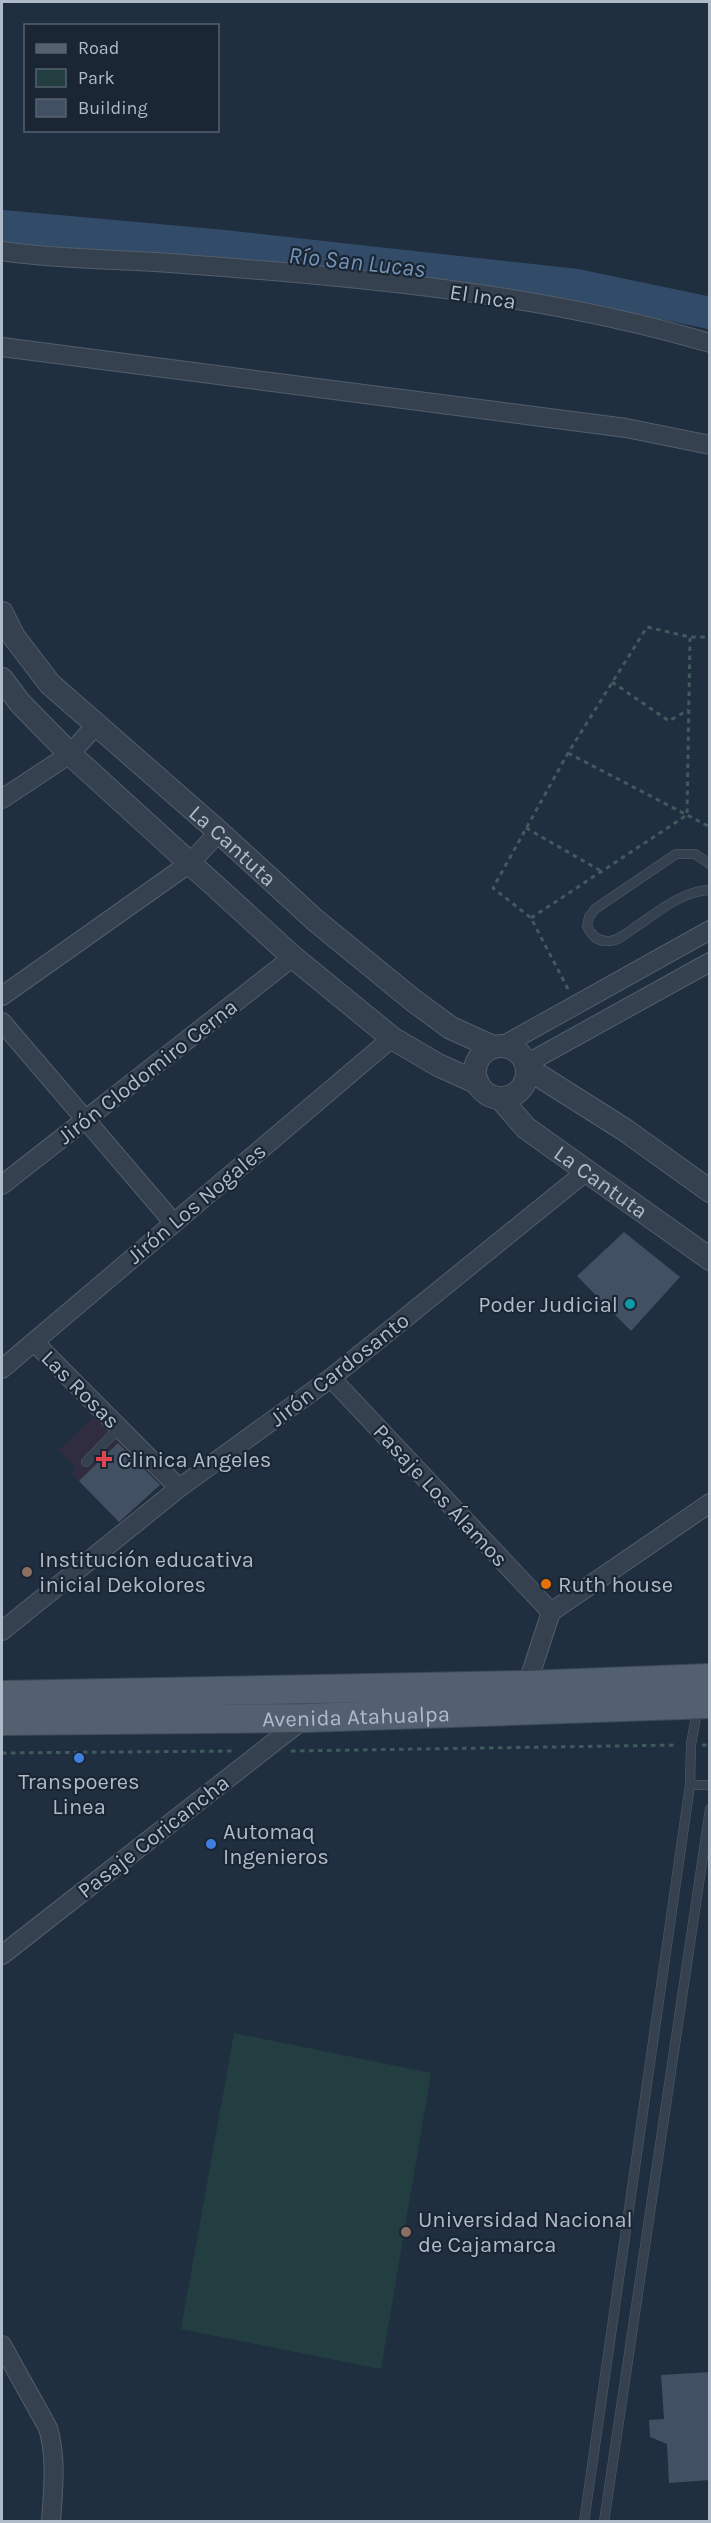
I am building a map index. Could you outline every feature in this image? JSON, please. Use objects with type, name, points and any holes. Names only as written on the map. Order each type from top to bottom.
[{"type":"main road","name":"Avenida Atahualpa","points":[[2,1695],[527,1685],[704,1691]]},
{"type":"main road","name":"Avenida Atahualpa","points":[[2,1721],[305,1718],[704,1691]]},
{"type":"street","name":"El Inca","points":[[2,251],[328,276],[480,294],[650,325],[710,343]]},
{"type":"street","points":[[2,347],[614,426],[710,446]]},
{"type":"street","name":"La Cantuta","points":[[2,613],[14,637],[44,678],[219,831],[315,920],[414,1001],[451,1028],[520,1053],[527,1066],[625,1130],[710,1191]]},
{"type":"street","name":"La Cantuta","points":[[2,679],[20,703],[70,754],[293,957],[393,1038],[438,1065],[478,1083],[483,1091],[500,1098],[526,1128],[710,1259]]},
{"type":"street","points":[[2,799],[70,754],[96,725]]},
{"type":"street","points":[[2,996],[190,863],[219,831]]},
{"type":"street","points":[[478,1083],[476,1065],[485,1051],[577,1006],[710,930]]},
{"type":"street","name":"Jirón Clodomiro Cerna","points":[[2,1185],[293,957]]},
{"type":"street","points":[[500,1098],[517,1092],[527,1077],[527,1066],[710,962]]},
{"type":"street","points":[[2,1022],[173,1222]]},
{"type":"street","name":"Jirón Los Nogales","points":[[2,1369],[393,1038]]},
{"type":"street","name":"Jirón Cardosanto","points":[[2,1630],[179,1488],[331,1378],[588,1170]]},
{"type":"street","name":"Las Rosas","points":[[34,1342],[179,1488]]},
{"type":"street","name":"Pasaje Los Álamos","points":[[331,1378],[550,1612]]},
{"type":"street","points":[[527,1685],[550,1612],[710,1503]]},
{"type":"street","name":"Pasaje Coricancha","points":[[2,1955],[305,1718]]},
{"type":"street","points":[[2,2345],[52,2438],[54,2459],[51,2522]]},
{"type":"lane","points":[[710,864],[695,854],[676,854],[595,909],[589,917],[587,926],[591,934],[598,939],[609,941],[621,937],[682,896],[710,890]]},
{"type":"lane","points":[[86,1462],[119,1428]]},
{"type":"lane","points":[[584,2522],[690,1785],[692,1744],[704,1691]]},
{"type":"lane","points":[[690,1785],[710,1785]]},
{"type":"lane","points":[[604,2522],[710,1809]]},
{"type":"path","points":[[577,1006],[531,918],[493,888],[568,753],[647,627],[690,638],[710,637]]},
{"type":"path","points":[[687,815],[690,638]]},
{"type":"path","points":[[612,682],[669,721],[688,710]]},
{"type":"path","points":[[568,753],[710,827]]},
{"type":"path","points":[[531,918],[687,815]]},
{"type":"path","points":[[526,828],[601,872]]},
{"type":"path","points":[[2,1753],[710,1745]]},
{"type":"shaded area","name":"Clinica Angeles","points":[[97,1414],[163,1482],[120,1523],[71,1473],[76,1468],[58,1450]]},
{"type":"green space","points":[[234,2033],[431,2073],[381,2369],[181,2329]]},
{"type":"building","name":"Poder Judicial","points":[[624,1232],[680,1277],[631,1331],[577,1276]]},
{"type":"building","points":[[118,1443],[160,1485],[119,1522],[79,1481]]},
{"type":"building","points":[[710,2372],[710,2480],[669,2483],[667,2444],[650,2437],[649,2420],[664,2419],[661,2375]]},
{"type":"waterway","name":"Río San Lucas","points":[[2,226],[224,246],[576,285],[710,313]]},
{"type":"place","name":"Poder Judicial","points":[[630,1304]]},
{"type":"place","name":"Clinica Angeles","points":[[104,1459]]},
{"type":"place","name":"Institución educativa inicial Dekolores","points":[[27,1572]]},
{"type":"place","name":"Ruth house","points":[[546,1584]]},
{"type":"place","name":"Transpoeres Linea","points":[[79,1758]]},
{"type":"place","name":"Automaq Ingenieros","points":[[211,1844]]},
{"type":"place","name":"Universidad Nacional de Cajamarca","points":[[406,2232]]}]
